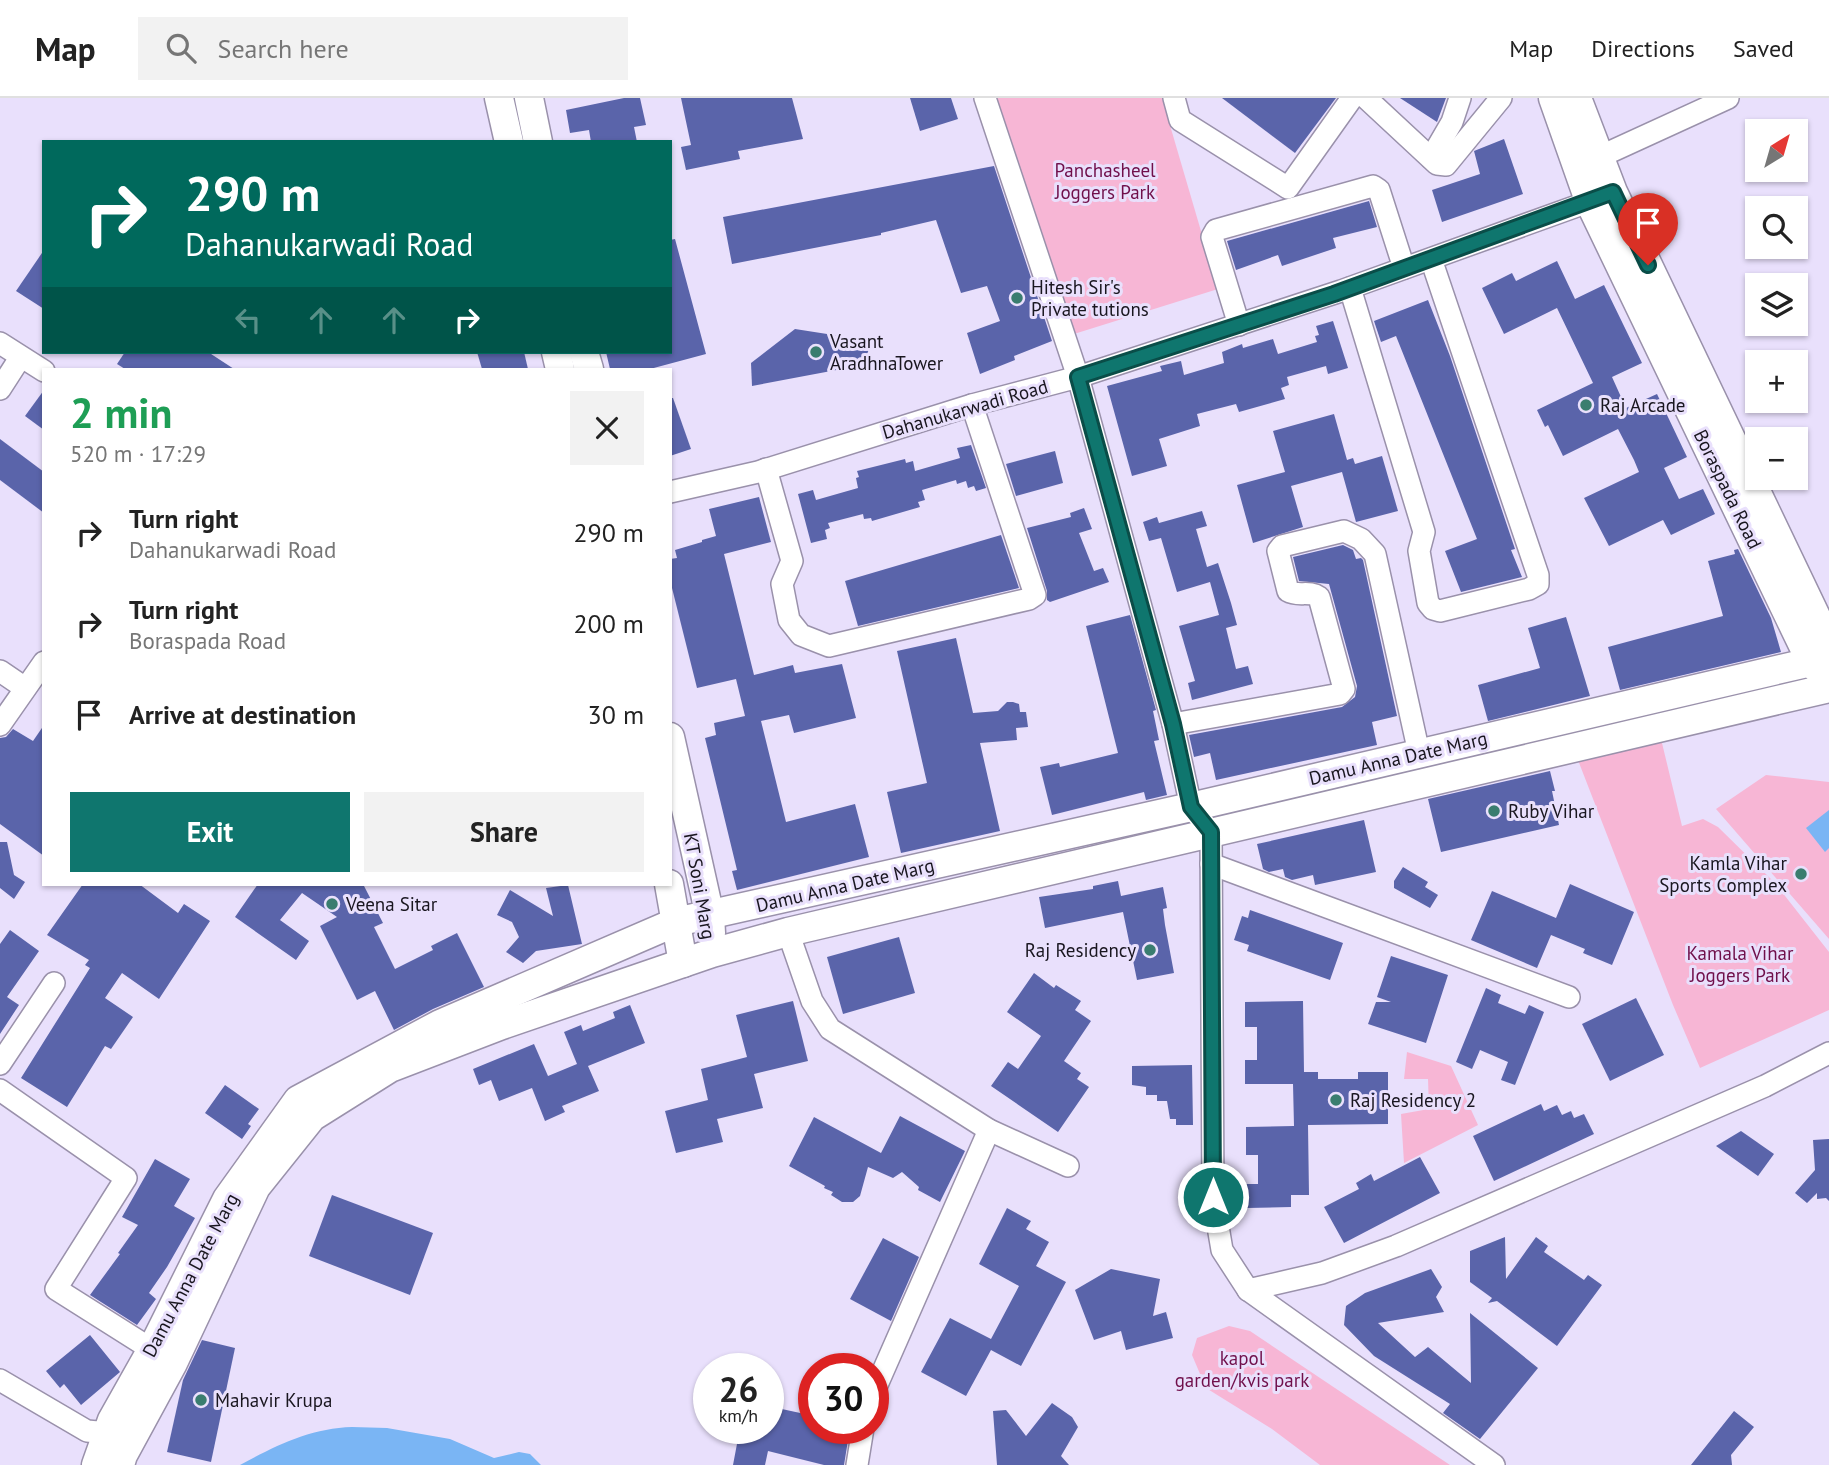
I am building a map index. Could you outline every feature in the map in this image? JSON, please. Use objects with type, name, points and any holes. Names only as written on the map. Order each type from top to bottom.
[{"type":"street","points":[[499,98],[509,140]]},
{"type":"street","points":[[529,98],[538,140]]},
{"type":"street","points":[[985,98],[1078,377],[1173,724],[1191,807],[1211,832],[1213,1197],[1222,1250],[1248,1290],[1494,1465]]},
{"type":"street","points":[[1174,98],[1180,120],[1288,188],[1352,98]]},
{"type":"street","points":[[1366,98],[1437,164],[1446,165],[1502,98]]},
{"type":"street","points":[[1431,158],[1451,122],[1460,98]]},
{"type":"street","name":"Boraspada Road","points":[[1553,98],[1589,162],[1602,197],[1823,667]]},
{"type":"street","name":"Boraspada Road","points":[[1577,98],[1589,162]]},
{"type":"street","points":[[1589,162],[1728,98]]},
{"type":"street","points":[[1239,325],[1212,237],[1216,230],[1373,186],[1379,190],[1404,268]]},
{"type":"street","name":"Dahanukarwadi Road","points":[[672,492],[766,469],[972,405],[1078,377],[1350,288],[1602,197]]},
{"type":"street","name":"Boraspada Road","points":[[1602,197],[1829,638]]},
{"type":"street","points":[[1350,288],[1424,532],[1419,551],[1428,603],[1433,609],[1440,611],[1529,589],[1538,584],[1538,575],[1432,259]]},
{"type":"street","points":[[0,343],[42,370]]},
{"type":"street","points":[[0,389],[20,358]]},
{"type":"street","points":[[766,469],[792,561],[782,584],[789,620],[801,635],[829,646],[1029,599],[1035,595],[972,405]]},
{"type":"street","points":[[1173,724],[1340,694],[1344,689],[1318,597],[1314,594],[1295,595],[1288,591],[1278,551],[1282,546],[1344,531],[1361,539],[1375,554],[1419,753]]},
{"type":"street","points":[[0,726],[42,665]]},
{"type":"street","name":"Damu Anna Date Marg","points":[[162,1356],[227,1199],[298,1100],[440,1024],[676,922],[1191,807],[1552,722],[1823,667]]},
{"type":"street","points":[[0,671],[25,688]]},
{"type":"street","name":"Damu Anna Date Marg","points":[[110,1454],[256,1187],[312,1118],[390,1068],[502,1025],[712,953],[788,932],[1829,688]]},
{"type":"street","points":[[1552,722],[1559,750]]},
{"type":"street","name":"KT Soni Marg","points":[[672,746],[710,916],[712,953]]},
{"type":"street","points":[[1211,864],[1569,997]]},
{"type":"street","name":"KT Soni Marg","points":[[669,886],[683,963]]},
{"type":"street","points":[[788,932],[812,1001],[830,1030],[989,1130],[1068,1166]]},
{"type":"street","points":[[0,1064],[54,983]]},
{"type":"street","points":[[1248,1290],[1322,1273],[1396,1246],[1765,1086],[1829,1053]]},
{"type":"street","points":[[0,1090],[126,1178],[56,1289],[162,1356]]},
{"type":"street","points":[[889,1358],[989,1130]]},
{"type":"street","points":[[0,1380],[87,1431],[110,1454]]},
{"type":"street","points":[[857,1465],[860,1444]]},
{"type":"green space","name":"Panchasheel Joggers Park","points":[[996,98],[1162,98],[1218,289],[1074,334]]},
{"type":"green space","name":"Kamala Vihar Joggers Park","points":[[1662,743],[1682,826],[1703,819],[1718,827],[1774,882],[1829,952],[1829,1010],[1700,1068],[1576,755]]},
{"type":"green space","name":"Kamla Vihar Sports Complex","points":[[1766,775],[1829,782],[1829,939],[1716,809]]},
{"type":"green space","points":[[1407,1052],[1451,1066],[1478,1125],[1404,1163],[1401,1114],[1429,1109],[1428,1079],[1404,1079]]},
{"type":"green space","name":"kapol garden/kvis park","points":[[1229,1326],[1250,1331],[1450,1465],[1320,1465],[1272,1429],[1206,1388],[1192,1355],[1197,1338]]},
{"type":"water","points":[[1829,810],[1829,848],[1825,852],[1806,828]]},
{"type":"water","points":[[352,1427],[387,1428],[450,1439],[494,1458],[519,1452],[530,1454],[541,1465],[240,1465],[308,1434]]},
{"type":"building","points":[[624,98],[640,98],[646,125],[634,127],[637,140],[591,140],[589,130],[570,133],[566,110]]},
{"type":"building","points":[[681,98],[792,98],[803,139],[738,151],[740,159],[686,170],[681,147],[691,145]]},
{"type":"building","points":[[910,98],[951,98],[958,119],[920,131]]},
{"type":"building","points":[[1222,98],[1336,98],[1295,153]]},
{"type":"building","points":[[1400,98],[1446,98],[1437,122]]},
{"type":"building","points":[[1504,139],[1523,194],[1442,222],[1432,190],[1480,174],[1474,151]]},
{"type":"building","points":[[994,166],[1052,341],[1014,356],[1015,360],[980,374],[967,333],[1000,321],[987,286],[961,293],[936,220],[881,235],[732,264],[723,217]]},
{"type":"building","points":[[1369,201],[1377,227],[1333,238],[1336,248],[1282,266],[1278,255],[1236,270],[1227,241]]},
{"type":"building","points":[[675,239],[706,354],[654,368],[610,368],[606,354],[672,354],[672,240]]},
{"type":"building","points":[[42,253],[42,308],[16,291]]},
{"type":"building","name":"Raj Arcade","points":[[1557,261],[1575,299],[1604,285],[1642,363],[1612,377],[1626,408],[1657,394],[1687,457],[1664,468],[1679,499],[1703,489],[1715,514],[1671,535],[1663,520],[1609,546],[1584,498],[1639,472],[1634,460],[1618,429],[1563,456],[1548,425],[1545,427],[1537,410],[1593,383],[1557,308],[1504,334],[1482,288],[1512,273],[1516,281]]},
{"type":"building","points":[[1428,300],[1450,356],[1522,577],[1461,592],[1445,551],[1477,539],[1396,336],[1381,342],[1374,321]]},
{"type":"building","points":[[1333,321],[1348,368],[1328,374],[1326,366],[1287,377],[1289,385],[1281,388],[1285,399],[1239,412],[1236,404],[1197,414],[1200,426],[1159,439],[1167,466],[1132,476],[1107,386],[1162,371],[1160,366],[1181,361],[1184,375],[1224,363],[1222,352],[1242,344],[1243,348],[1273,339],[1278,354],[1317,342],[1315,336],[1319,335],[1316,326]]},
{"type":"building","name":"Vasant AradhnaTower","points":[[795,329],[872,341],[863,365],[752,386],[751,363]]},
{"type":"building","points":[[124,354],[211,354],[232,368],[123,368],[117,364]]},
{"type":"building","points":[[478,354],[524,354],[528,368],[482,368]]},
{"type":"building","points":[[42,393],[42,429],[25,416]]},
{"type":"building","points":[[672,398],[673,398],[691,449],[672,455]]},
{"type":"building","points":[[1334,414],[1347,460],[1353,458],[1355,464],[1382,456],[1398,511],[1356,522],[1342,472],[1291,486],[1303,527],[1253,543],[1237,485],[1285,472],[1273,431]]},
{"type":"building","points":[[0,439],[42,470],[42,512],[0,480]]},
{"type":"building","points":[[971,445],[986,488],[976,491],[974,486],[968,488],[966,481],[957,484],[956,480],[922,490],[925,500],[918,502],[920,507],[872,521],[871,518],[864,519],[863,514],[828,523],[830,528],[825,530],[827,539],[811,543],[798,494],[813,490],[816,500],[858,488],[857,471],[905,459],[906,463],[913,461],[915,471],[960,458],[957,448]]},
{"type":"building","points":[[1055,451],[1063,483],[1016,496],[1006,464]]},
{"type":"building","points":[[759,497],[771,542],[724,554],[754,675],[793,665],[795,673],[842,664],[856,718],[794,733],[789,715],[761,721],[786,822],[855,804],[869,857],[737,890],[732,871],[737,870],[705,738],[716,735],[714,723],[745,716],[736,679],[697,688],[672,588],[672,559],[677,558],[675,550],[716,536],[709,509]]},
{"type":"building","points":[[1084,508],[1092,529],[1079,533],[1094,571],[1103,568],[1109,582],[1050,602],[1047,600],[1047,591],[1027,528],[1071,517],[1070,513]]},
{"type":"building","points":[[1202,511],[1207,526],[1196,529],[1207,567],[1218,563],[1237,625],[1226,628],[1236,669],[1248,666],[1253,684],[1192,700],[1188,683],[1195,681],[1179,626],[1219,615],[1210,582],[1177,592],[1161,538],[1149,541],[1143,522],[1157,517],[1159,523]]},
{"type":"building","points":[[1001,535],[1019,588],[858,626],[845,581]]},
{"type":"building","points":[[1343,545],[1353,550],[1356,559],[1363,560],[1397,716],[1372,722],[1377,745],[1216,780],[1210,753],[1194,757],[1189,735],[1342,707],[1355,697],[1357,686],[1329,584],[1299,581],[1293,557]]},
{"type":"building","points":[[1738,549],[1771,618],[1781,652],[1620,690],[1608,647],[1723,616],[1708,561],[1735,554],[1734,550]]},
{"type":"building","points":[[1130,615],[1156,710],[1153,711],[1159,740],[1154,741],[1167,795],[1146,800],[1144,792],[1052,815],[1040,767],[1059,763],[1060,767],[1118,753],[1086,626]]},
{"type":"building","points":[[1566,617],[1590,696],[1488,721],[1478,685],[1540,668],[1528,628]]},
{"type":"building","points":[[956,638],[973,713],[998,711],[1007,702],[1013,702],[1019,704],[1020,712],[1026,712],[1028,727],[1016,728],[1017,740],[980,743],[1000,831],[901,853],[887,792],[927,783],[897,651]]},
{"type":"building","points":[[42,728],[42,855],[0,824],[0,738],[6,737],[13,729],[33,741]]},
{"type":"building","name":"Ruby Vihar","points":[[1550,771],[1559,825],[1441,852],[1428,799]]},
{"type":"building","points":[[1364,820],[1376,872],[1315,885],[1313,875],[1292,880],[1285,877],[1283,869],[1269,872],[1263,869],[1257,844]]},
{"type":"building","points":[[0,842],[7,842],[14,875],[25,882],[14,899],[0,888]]},
{"type":"building","points":[[1403,867],[1428,882],[1425,887],[1438,895],[1430,908],[1394,888],[1394,881]]},
{"type":"building","name":"Raj Residency","points":[[1118,881],[1121,896],[1163,887],[1167,908],[1163,909],[1165,925],[1174,973],[1137,980],[1123,912],[1045,928],[1039,897],[1093,889],[1093,886]]},
{"type":"building","points":[[1570,884],[1634,912],[1612,965],[1583,953],[1585,949],[1551,935],[1537,968],[1471,940],[1492,891],[1556,918]]},
{"type":"building","points":[[82,886],[142,886],[178,913],[184,904],[210,921],[159,999],[122,973],[105,998],[133,1017],[111,1049],[105,1046],[67,1107],[21,1078],[90,968],[85,965],[89,960],[47,935]]},
{"type":"building","points":[[257,886],[364,886],[383,923],[374,927],[395,969],[433,950],[431,946],[457,933],[484,987],[433,1009],[394,1030],[375,991],[357,1000],[320,926],[337,917],[302,893],[280,920],[309,941],[296,960],[235,917]]},
{"type":"building","points":[[568,886],[582,944],[536,951],[523,963],[506,952],[519,937],[512,922],[497,915],[510,890],[553,916],[546,888]]},
{"type":"building","points":[[1250,910],[1343,943],[1330,980],[1247,951],[1249,945],[1234,940],[1242,916],[1248,918]]},
{"type":"building","points":[[10,930],[39,951],[7,997],[19,1005],[0,1034],[0,944]]},
{"type":"building","points":[[899,937],[915,993],[843,1014],[827,957]]},
{"type":"building","points":[[1391,956],[1448,975],[1426,1043],[1368,1024],[1376,1002],[1391,1002],[1377,997]]},
{"type":"building","points":[[1034,973],[1054,988],[1056,985],[1081,1001],[1075,1010],[1091,1021],[1064,1061],[1081,1073],[1077,1079],[1089,1087],[1058,1132],[991,1086],[1008,1062],[1018,1069],[1041,1036],[1007,1012]]},
{"type":"building","points":[[1486,988],[1501,995],[1498,1003],[1525,1014],[1529,1005],[1544,1012],[1515,1085],[1501,1080],[1508,1062],[1480,1050],[1472,1069],[1456,1062]]},
{"type":"building","points":[[1636,998],[1664,1055],[1610,1081],[1582,1024]]},
{"type":"building","points":[[793,1001],[808,1061],[754,1074],[763,1108],[717,1119],[723,1142],[676,1153],[665,1111],[708,1100],[701,1069],[747,1057],[736,1015]]},
{"type":"building","name":"Raj Residency 2","points":[[1303,1001],[1304,1072],[1318,1072],[1318,1079],[1358,1079],[1358,1072],[1388,1072],[1388,1124],[1308,1125],[1309,1195],[1291,1195],[1291,1207],[1247,1208],[1246,1184],[1258,1184],[1258,1155],[1246,1155],[1246,1127],[1294,1126],[1293,1084],[1245,1084],[1245,1060],[1257,1060],[1257,1027],[1245,1027],[1245,1002]]},
{"type":"building","points":[[630,1005],[645,1043],[588,1066],[599,1091],[562,1106],[565,1112],[545,1121],[532,1088],[499,1101],[491,1080],[479,1085],[473,1069],[534,1044],[548,1076],[577,1064],[564,1032],[581,1025],[583,1031],[615,1018],[613,1012]]},
{"type":"building","points":[[1192,1065],[1193,1125],[1176,1125],[1176,1119],[1170,1119],[1167,1101],[1157,1101],[1157,1095],[1146,1095],[1146,1087],[1132,1085],[1132,1066]]},
{"type":"building","points":[[225,1085],[259,1109],[248,1124],[251,1126],[242,1139],[205,1113]]},
{"type":"building","points":[[1541,1104],[1544,1111],[1557,1105],[1562,1115],[1571,1111],[1574,1118],[1584,1114],[1594,1134],[1494,1181],[1473,1136]]},
{"type":"building","points":[[900,1116],[965,1151],[940,1202],[918,1190],[919,1187],[902,1172],[893,1178],[868,1167],[860,1196],[853,1202],[842,1202],[831,1195],[833,1192],[824,1188],[825,1186],[789,1166],[814,1117],[881,1153]]},
{"type":"building","points":[[1741,1131],[1774,1154],[1758,1176],[1716,1146]]},
{"type":"building","points":[[1829,1139],[1829,1201],[1826,1198],[1817,1199],[1817,1193],[1807,1203],[1795,1193],[1815,1170],[1813,1140]]},
{"type":"building","points":[[1420,1157],[1440,1193],[1344,1243],[1324,1207],[1359,1189],[1356,1183],[1371,1174],[1374,1181]]},
{"type":"building","points":[[155,1159],[190,1179],[174,1206],[195,1218],[149,1293],[156,1299],[137,1325],[90,1295],[138,1225],[122,1217]]},
{"type":"building","points":[[332,1195],[433,1233],[410,1295],[309,1256]]},
{"type":"building","points":[[1007,1208],[1031,1221],[1026,1229],[1049,1242],[1036,1266],[1066,1282],[1021,1366],[991,1350],[966,1396],[921,1372],[950,1318],[991,1339],[1019,1286],[979,1264]]},
{"type":"building","points":[[1505,1237],[1506,1279],[1536,1237],[1548,1246],[1544,1252],[1584,1280],[1588,1275],[1602,1285],[1557,1346],[1497,1301],[1488,1303],[1492,1298],[1470,1282],[1470,1251]]},
{"type":"building","points":[[883,1238],[919,1257],[891,1321],[850,1299]]},
{"type":"building","points":[[1111,1269],[1160,1279],[1153,1316],[1166,1312],[1173,1338],[1126,1350],[1121,1331],[1094,1340],[1075,1290]]},
{"type":"building","points":[[1431,1269],[1442,1287],[1436,1297],[1444,1312],[1378,1323],[1415,1357],[1428,1347],[1471,1383],[1470,1313],[1538,1368],[1480,1439],[1443,1413],[1450,1404],[1374,1356],[1344,1325],[1346,1306],[1365,1293]]},
{"type":"building","points":[[90,1335],[120,1372],[81,1405],[64,1384],[60,1388],[46,1371]]},
{"type":"building","name":"Mahavir Krupa","points":[[202,1340],[235,1348],[211,1462],[167,1452],[183,1380]]},
{"type":"building","points":[[1052,1403],[1072,1417],[1078,1427],[1061,1456],[1069,1465],[997,1465],[993,1411],[1006,1410],[1026,1436]]},
{"type":"building","points":[[784,1409],[798,1413],[798,1444],[847,1444],[844,1465],[824,1465],[768,1451],[765,1465],[733,1465],[737,1444],[784,1444]]},
{"type":"building","points":[[1734,1411],[1754,1427],[1731,1455],[1732,1465],[1691,1465]]},
{"type":"place","name":"Hitesh Sir's Private tutions","points":[[1017,298]]},
{"type":"place","name":"Vasant AradhnaTower","points":[[816,352]]},
{"type":"place","name":"Raj Arcade","points":[[1586,405]]},
{"type":"place","name":"Ruby Vihar","points":[[1494,811]]},
{"type":"place","name":"Kamla Vihar Sports Complex","points":[[1801,874]]},
{"type":"place","name":"Veena Sitar","points":[[332,904]]},
{"type":"place","name":"Raj Residency","points":[[1150,950]]},
{"type":"place","name":"Raj Residency 2","points":[[1336,1100]]},
{"type":"place","name":"Mahavir Krupa","points":[[201,1400]]},
{"type":"route","points":[[1213,1197],[1211,832],[1191,807],[1173,724],[1078,377],[1334,294],[1613,192],[1648,265]]}]
